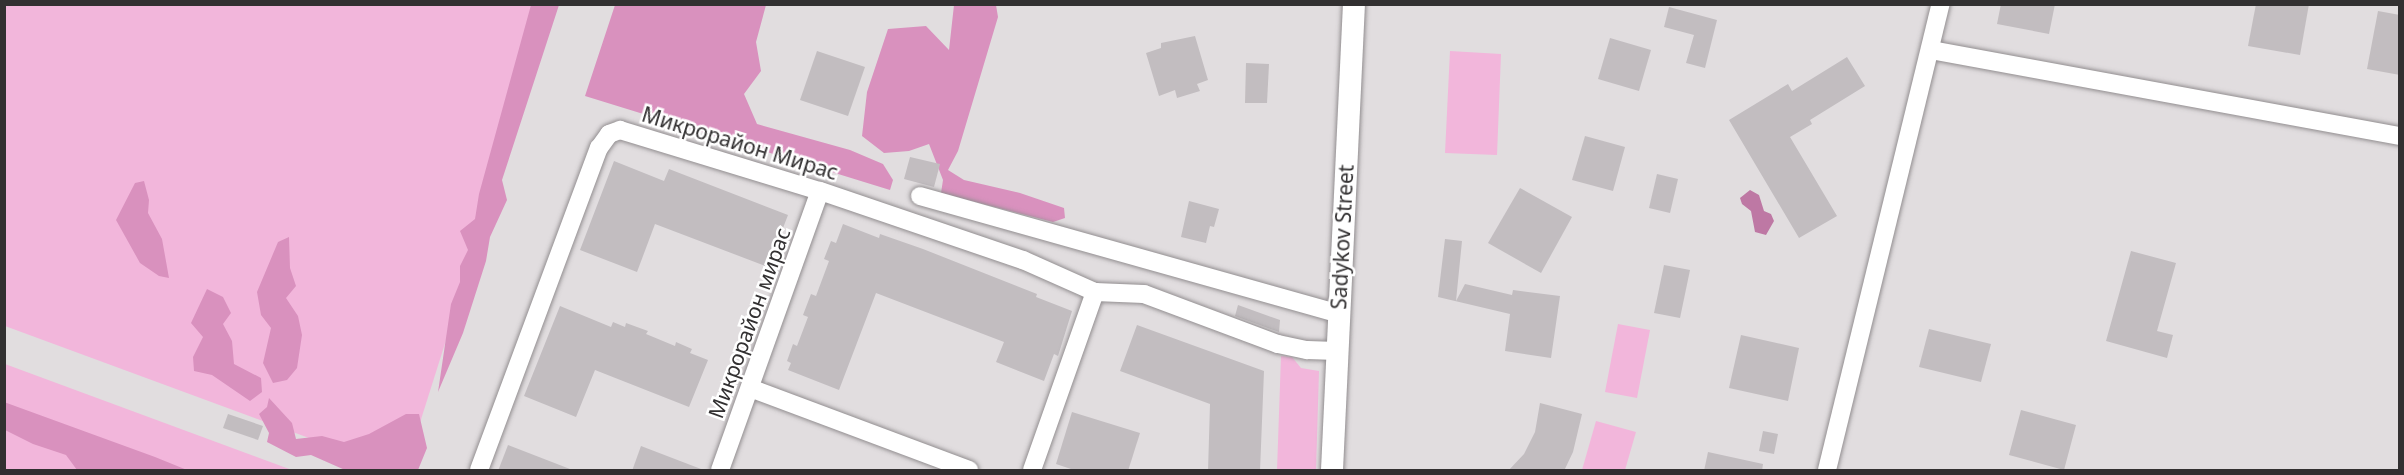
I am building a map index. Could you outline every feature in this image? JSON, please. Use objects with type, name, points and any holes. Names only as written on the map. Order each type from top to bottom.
[{"type":"street","name":"Sadykov Street","points":[[1332,471],[1354,4]]},
{"type":"street","points":[[1827,471],[1941,4]]},
{"type":"street","points":[[1931,50],[2400,136]]},
{"type":"street","name":"Микрорайон Мирас","points":[[479,471],[600,148],[609,134],[620,130],[820,190],[1023,260],[1095,292],[1144,294],[1278,344],[1308,350],[1337,351]]},
{"type":"street","name":"Микрорайон мирас","points":[[720,471],[820,190]]},
{"type":"street","points":[[920,196],[1339,314]]},
{"type":"street","points":[[1032,471],[1095,292]]},
{"type":"street","name":"Микрорайон Мирас","points":[[750,388],[969,471]]},
{"type":"shaded area","points":[[4,5],[552,5],[405,470],[396,470],[5,326]]},
{"type":"shaded area","points":[[531,5],[559,5],[502,180],[507,200],[490,237],[486,261],[463,333],[438,392],[451,304],[460,282],[460,266],[468,250],[460,231],[475,219],[479,194]]},
{"type":"shaded area","points":[[615,5],[766,5],[756,42],[761,71],[744,94],[757,124],[850,150],[883,164],[893,180],[890,190],[585,96]]},
{"type":"shaded area","points":[[954,5],[996,5],[998,17],[958,151],[948,170],[964,180],[1020,193],[1064,208],[1065,218],[1053,222],[941,193],[943,180],[929,144],[909,151],[884,153],[862,136],[867,92],[888,29],[926,26],[949,50]]},
{"type":"shaded area","points":[[1450,51],[1501,54],[1497,155],[1445,153]]},
{"type":"shaded area","points":[[144,181],[149,200],[148,213],[162,239],[169,278],[159,276],[140,263],[116,220],[135,183]]},
{"type":"shaded area","points":[[1750,190],[1759,195],[1764,211],[1771,214],[1774,221],[1766,235],[1755,232],[1751,211],[1742,204],[1740,198]]},
{"type":"shaded area","points":[[289,237],[290,268],[296,286],[286,298],[298,316],[302,335],[297,368],[287,380],[273,383],[263,363],[271,328],[261,315],[257,292],[278,242]]},
{"type":"shaded area","points":[[207,289],[223,297],[231,313],[223,324],[232,341],[234,364],[261,378],[262,392],[250,401],[212,375],[194,371],[193,357],[203,337],[191,323]]},
{"type":"shaded area","points":[[1618,324],[1650,330],[1637,398],[1605,392]]},
{"type":"shaded area","points":[[1281,356],[1292,357],[1301,368],[1319,371],[1316,470],[1277,470]]},
{"type":"shaded area","points":[[5,364],[292,470],[5,470]]},
{"type":"shaded area","points":[[269,398],[292,423],[296,439],[322,436],[344,442],[369,434],[406,414],[419,414],[427,448],[418,470],[345,470],[311,455],[296,457],[267,442],[269,433],[259,414],[267,407]]},
{"type":"shaded area","points":[[4,402],[187,470],[77,470],[66,455],[33,444],[5,430]]},
{"type":"shaded area","points":[[1596,421],[1636,432],[1625,470],[1582,470]]},
{"type":"building","points":[[2001,4],[2055,4],[2049,34],[1997,24]]},
{"type":"building","points":[[2256,4],[2309,4],[2300,55],[2248,46]]},
{"type":"building","points":[[1669,7],[1717,20],[1705,68],[1686,63],[1694,35],[1664,27]]},
{"type":"building","points":[[2378,11],[2400,15],[2400,75],[2367,69]]},
{"type":"building","points":[[1195,36],[1208,80],[1197,84],[1200,91],[1177,98],[1175,90],[1159,96],[1146,53],[1161,48],[1161,43]]},
{"type":"building","points":[[1610,38],[1651,50],[1639,91],[1598,79]]},
{"type":"building","points":[[817,51],[865,67],[848,116],[800,100]]},
{"type":"building","points":[[1847,57],[1865,86],[1810,120],[1812,124],[1790,137],[1837,216],[1799,238],[1729,120],[1788,84],[1792,91]]},
{"type":"building","points":[[1246,63],[1269,64],[1267,103],[1245,103]]},
{"type":"building","points":[[1585,136],[1625,147],[1613,191],[1572,180]]},
{"type":"building","points":[[910,157],[940,164],[934,187],[904,179]]},
{"type":"building","points":[[614,161],[664,181],[669,169],[788,215],[768,267],[655,224],[637,272],[580,250]]},
{"type":"building","points":[[1657,174],[1678,179],[1670,213],[1649,208]]},
{"type":"building","points":[[1520,188],[1572,217],[1541,273],[1488,243]]},
{"type":"building","points":[[1189,201],[1219,209],[1214,227],[1210,226],[1206,243],[1181,237]]},
{"type":"building","points":[[843,224],[879,238],[880,234],[923,249],[1037,294],[1036,297],[1072,311],[1058,356],[1054,354],[1044,381],[996,362],[1004,342],[876,293],[839,390],[788,370],[791,363],[787,361],[793,344],[797,346],[808,317],[803,315],[811,294],[816,296],[829,261],[824,259],[831,241],[836,243]]},
{"type":"building","points":[[1445,239],[1462,241],[1456,301],[1465,284],[1512,295],[1513,290],[1560,296],[1551,358],[1505,351],[1510,314],[1438,297]]},
{"type":"building","points":[[2131,251],[2176,263],[2157,331],[2173,335],[2167,358],[2106,341]]},
{"type":"building","points":[[1664,265],[1690,270],[1680,318],[1654,313]]},
{"type":"building","points":[[1238,305],[1280,320],[1279,332],[1235,316]]},
{"type":"building","points":[[560,306],[611,327],[613,322],[625,327],[626,323],[648,331],[646,334],[675,346],[676,342],[692,349],[690,353],[708,360],[689,407],[595,370],[576,417],[524,396]]},
{"type":"building","points":[[1137,325],[1264,371],[1260,471],[1208,471],[1210,404],[1120,371]]},
{"type":"building","points":[[1929,329],[1991,344],[1981,382],[1919,367]]},
{"type":"building","points":[[1741,335],[1799,348],[1788,401],[1729,388]]},
{"type":"building","points":[[1540,403],[1582,414],[1573,452],[1564,471],[1508,471],[1524,454],[1535,432]]},
{"type":"building","points":[[2021,410],[2076,425],[2064,470],[2009,455]]},
{"type":"building","points":[[1072,412],[1140,433],[1128,471],[1077,471],[1056,464]]},
{"type":"building","points":[[228,414],[263,426],[258,440],[223,428]]},
{"type":"building","points":[[1763,431],[1778,434],[1774,454],[1759,451]]},
{"type":"building","points":[[508,445],[570,469],[569,471],[498,471]]},
{"type":"building","points":[[641,446],[701,469],[701,471],[632,471]]},
{"type":"building","points":[[1708,452],[1763,464],[1762,471],[1704,471]]}]
